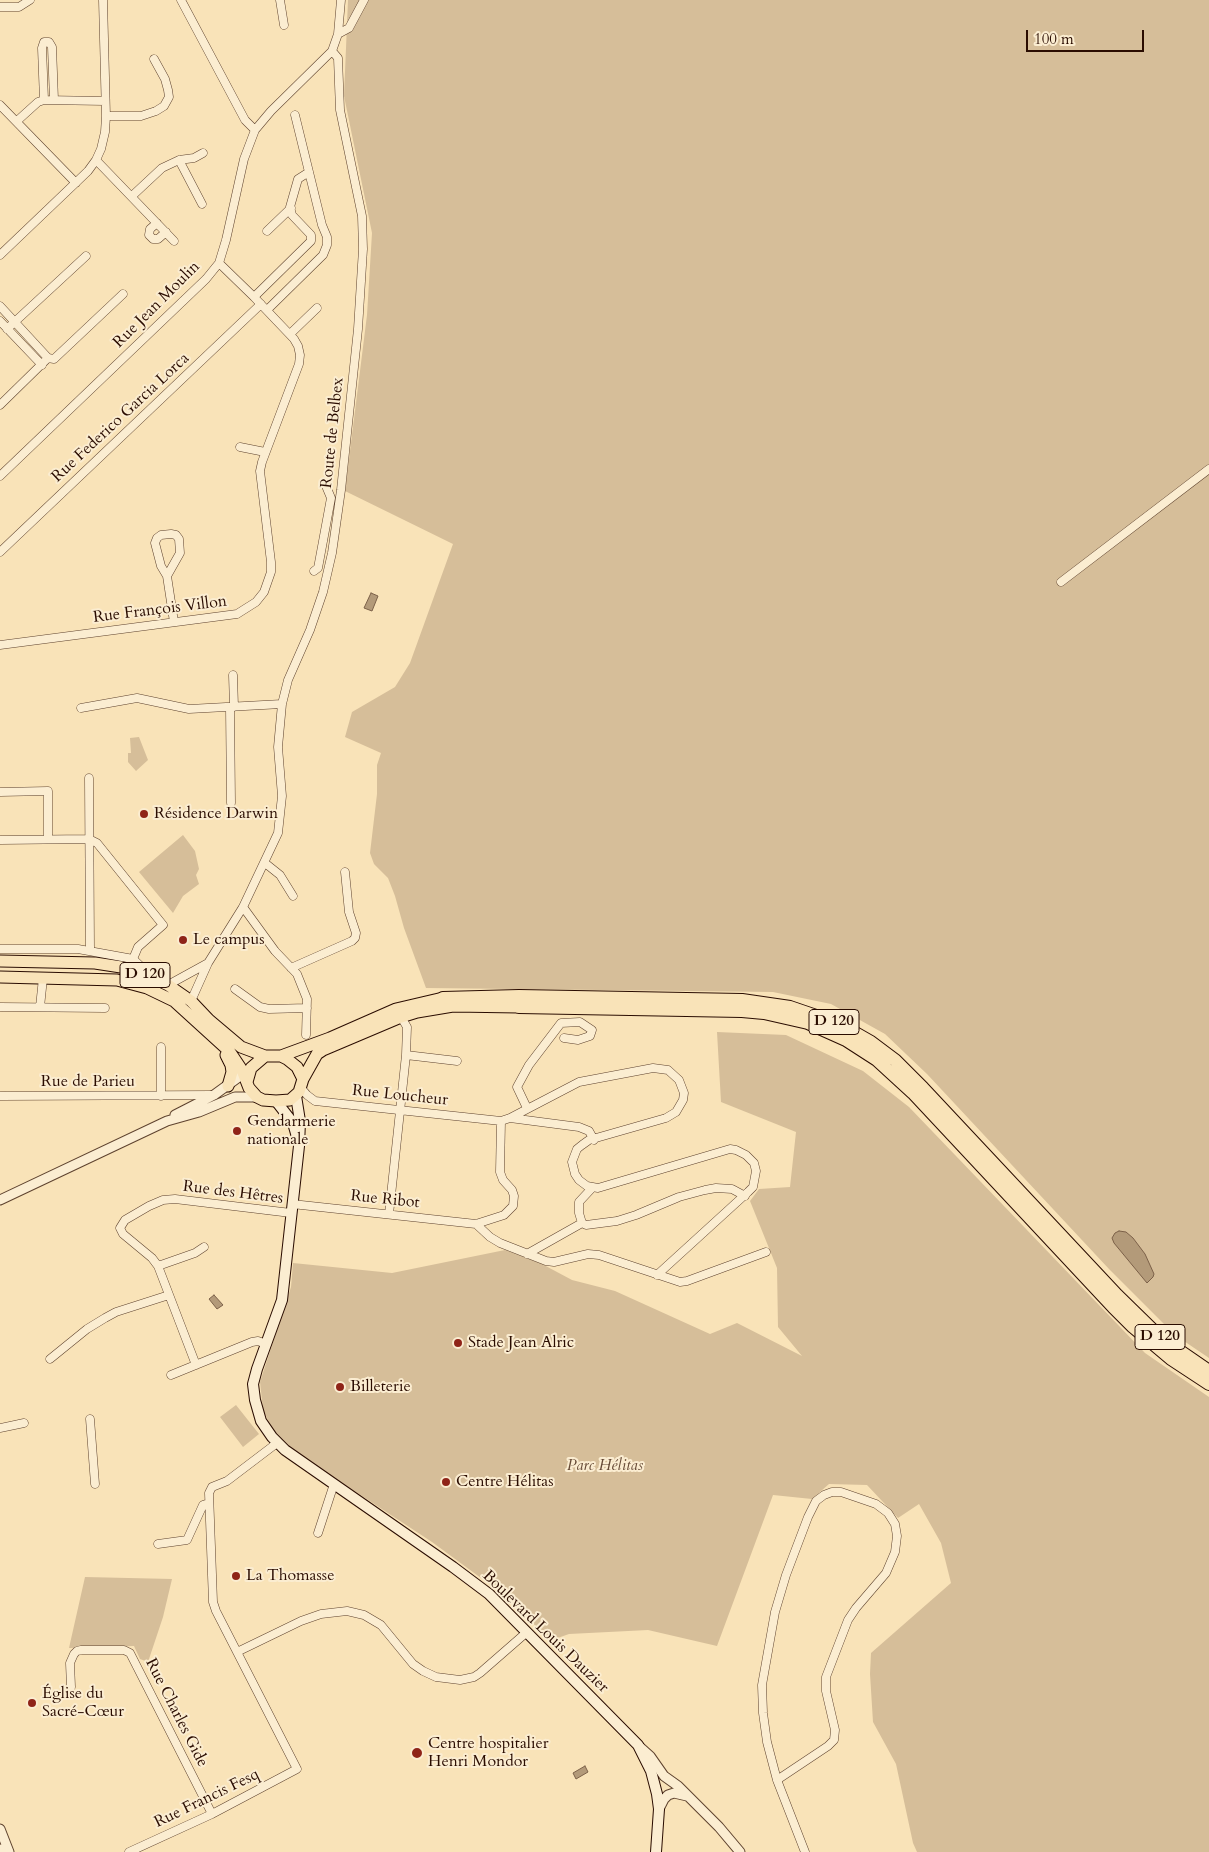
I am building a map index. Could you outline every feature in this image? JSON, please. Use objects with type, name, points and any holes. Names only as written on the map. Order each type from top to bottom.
[{"type":"highway","name":"D 120","points":[[442,998],[509,996],[742,1000],[790,1007],[822,1017],[850,1030],[871,1042],[895,1060],[1117,1295],[1161,1338],[1209,1371]]},
{"type":"highway","name":"D 120","points":[[519,1007],[764,1013],[808,1023],[846,1040],[876,1060],[913,1093],[1133,1327],[1171,1359],[1209,1384]]},
{"type":"main road","name":"D 120","points":[[0,961],[95,963],[121,968],[153,978],[168,985],[191,1001],[209,1020],[241,1047],[265,1056]]},
{"type":"main road","name":"D 120","points":[[0,977],[117,980],[147,988],[174,1001],[230,1052],[247,1074]]},
{"type":"main road","name":"D 120","points":[[280,1056],[330,1038],[396,1009],[442,998]]},
{"type":"main road","name":"D 120","points":[[300,1088],[317,1054],[401,1017],[417,1012],[453,1006],[519,1007]]},
{"type":"main road","points":[[216,1039],[231,1065],[228,1086]]},
{"type":"main road","points":[[265,1056],[280,1056],[293,1062],[301,1073],[300,1088],[285,1101],[263,1100],[257,1097],[247,1074],[265,1056]]},
{"type":"main road","name":"Boulevard Louis Dauzier","points":[[300,1088],[299,1146],[282,1300],[256,1369],[254,1384],[254,1400],[262,1421],[277,1443],[474,1582],[527,1632],[638,1745],[651,1771],[657,1794],[659,1809],[656,1852]]},
{"type":"main road","name":"Boulevard Louis Dauzier","points":[[276,1101],[292,1124],[299,1146]]},
{"type":"street","points":[[0,7],[19,7],[30,0]]},
{"type":"street","points":[[1,253],[76,183],[96,160],[105,132],[106,116],[103,0]]},
{"type":"street","points":[[181,0],[246,120],[255,130]]},
{"type":"street","points":[[280,0],[284,26]]},
{"type":"street","points":[[332,51],[338,34],[341,0]]},
{"type":"street","points":[[338,34],[348,28],[364,0]]},
{"type":"street","points":[[44,100],[42,48],[44,42],[49,42],[52,46],[54,100]]},
{"type":"street","name":"Rue Jean Moulin","points":[[0,476],[206,279],[218,263],[226,240],[244,159],[255,130],[271,111],[332,51]]},
{"type":"street","name":"Route de Belbex","points":[[191,1001],[208,963],[243,907],[278,832],[282,814],[278,747],[282,704],[288,680],[310,630],[323,592],[332,553],[341,490],[358,329],[363,250],[362,216],[340,110],[338,58],[332,51]]},
{"type":"street","points":[[106,116],[141,116],[164,106],[168,101],[168,90],[165,79],[154,59]]},
{"type":"street","points":[[17,122],[38,102],[44,100],[105,101]]},
{"type":"street","points":[[0,104],[76,183]]},
{"type":"street","points":[[254,297],[312,241],[311,235],[292,215],[291,208],[298,179],[309,172],[295,115]]},
{"type":"street","points":[[132,196],[162,168],[179,160],[194,158],[203,153]]},
{"type":"street","points":[[96,160],[174,241]]},
{"type":"street","points":[[179,160],[202,204]]},
{"type":"street","name":"Rue Federico Garcia Lorca","points":[[0,552],[264,307],[323,256],[328,246],[327,237],[322,226],[309,172]]},
{"type":"street","points":[[267,231],[291,208]]},
{"type":"street","points":[[157,223],[150,229],[150,235],[153,239],[158,239],[166,232]]},
{"type":"street","points":[[7,329],[86,256]]},
{"type":"street","name":"Rue François Villon","points":[[0,646],[237,614],[256,602],[264,592],[271,572],[271,562],[260,471],[300,355],[298,346],[290,334],[218,263]]},
{"type":"street","points":[[0,306],[48,358],[54,359],[123,294]]},
{"type":"street","points":[[290,334],[316,308]]},
{"type":"street","points":[[0,321],[42,364]]},
{"type":"street","points":[[0,405],[48,358]]},
{"type":"street","points":[[240,447],[265,452]]},
{"type":"street","points":[[1061,582],[1209,469]]},
{"type":"street","points":[[314,571],[318,568],[322,551],[331,498],[326,486]]},
{"type":"street","points":[[167,576],[180,553],[179,539],[171,534],[161,535],[155,543],[161,566],[167,576],[174,622]]},
{"type":"street","points":[[322,551],[332,553]]},
{"type":"street","points":[[231,803],[233,674]]},
{"type":"street","points":[[82,708],[138,698],[189,709],[282,704]]},
{"type":"street","points":[[89,778],[90,950]]},
{"type":"street","points":[[0,792],[48,791],[48,839]]},
{"type":"street","points":[[0,840],[89,839],[97,843],[163,925],[138,946],[133,959]]},
{"type":"street","points":[[264,863],[280,875],[294,896]]},
{"type":"street","points":[[291,968],[355,938],[356,933],[349,912],[345,872]]},
{"type":"street","points":[[243,907],[275,951],[297,974],[303,987],[307,1008],[306,1035]]},
{"type":"street","points":[[0,951],[25,949],[90,950],[133,959],[153,978]]},
{"type":"street","name":"Route de Belbex","points":[[168,985],[208,963]]},
{"type":"street","points":[[40,1007],[43,978]]},
{"type":"street","points":[[235,989],[260,1007],[269,1009],[307,1008]]},
{"type":"street","points":[[0,1006],[105,1008]]},
{"type":"street","points":[[389,1214],[406,1055],[407,1027],[401,1017]]},
{"type":"street","points":[[528,1108],[518,1087],[529,1065],[561,1022],[580,1022],[592,1030],[590,1036],[578,1040],[564,1038]]},
{"type":"street","points":[[161,1047],[161,1096]]},
{"type":"street","points":[[406,1055],[457,1061]]},
{"type":"street","points":[[510,1118],[569,1086],[589,1080],[653,1068],[668,1070],[679,1080],[684,1093],[683,1100],[672,1116],[582,1144],[577,1149],[572,1162],[575,1174],[579,1180],[592,1188],[598,1188],[730,1149],[741,1151],[754,1163],[756,1171],[753,1187],[658,1275]]},
{"type":"street","points":[[194,1109],[247,1074]]},
{"type":"street","name":"Rue Loucheur","points":[[300,1088],[314,1101],[501,1120],[510,1118]]},
{"type":"street","name":"Rue de Parieu","points":[[0,1096],[214,1095]]},
{"type":"street","points":[[175,1096],[194,1109]]},
{"type":"street","points":[[0,1200],[167,1121],[171,1117],[229,1098],[257,1097]]},
{"type":"street","points":[[510,1118],[579,1127],[589,1131],[594,1140]]},
{"type":"street","points":[[501,1120],[500,1172],[503,1180],[512,1190],[514,1201],[509,1211],[504,1215],[476,1224],[490,1237],[500,1243],[554,1262],[588,1254],[599,1255],[674,1280],[687,1281],[766,1252]]},
{"type":"street","points":[[582,1224],[578,1213],[579,1202],[592,1188]]},
{"type":"street","points":[[528,1254],[582,1224],[617,1221],[679,1197],[705,1190],[716,1188],[732,1189],[744,1196]]},
{"type":"street","name":"Rue des Hêtres","points":[[158,1266],[152,1258],[122,1234],[120,1228],[125,1220],[149,1206],[163,1200],[190,1200],[292,1208]]},
{"type":"street","name":"Rue Ribot","points":[[292,1208],[389,1214],[476,1224]]},
{"type":"street","points":[[196,1365],[158,1266],[195,1253],[204,1247]]},
{"type":"street","points":[[50,1359],[87,1329],[116,1312],[169,1295]]},
{"type":"street","points":[[171,1375],[252,1342],[258,1341],[266,1344]]},
{"type":"street","points":[[90,1419],[95,1484]]},
{"type":"street","points":[[0,1428],[24,1423]]},
{"type":"street","points":[[277,1443],[227,1481],[212,1487],[209,1493],[212,1602],[237,1652],[301,1621],[321,1614],[346,1611],[364,1614],[381,1625],[413,1664],[423,1671],[436,1677],[460,1680],[474,1677],[480,1673],[527,1632]]},
{"type":"street","points":[[318,1533],[334,1484]]},
{"type":"street","points":[[777,1780],[834,1740],[834,1730],[826,1691],[826,1677],[848,1620],[886,1573],[895,1552],[897,1536],[894,1524],[888,1513],[876,1504],[842,1492],[826,1494],[816,1502],[808,1518],[774,1612],[764,1666],[762,1698],[767,1742],[777,1780],[805,1852]]},
{"type":"street","points":[[158,1544],[187,1540],[203,1506],[209,1504]]},
{"type":"street","name":"Rue Charles Gide","points":[[71,1687],[70,1663],[77,1651],[124,1650],[130,1653],[212,1814]]},
{"type":"street","name":"Rue Francis Fesq","points":[[129,1852],[212,1814],[297,1769],[237,1652]]},
{"type":"street","points":[[638,1745],[650,1756],[664,1776],[678,1786],[719,1827],[740,1852]]},
{"type":"street","points":[[659,1809],[664,1799],[674,1793],[688,1796]]},
{"type":"street","points":[[0,1829],[4,1850]]},
{"type":"street","points":[[0,1838],[4,1850]]},
{"type":"green space","points":[[348,0],[1209,0],[1209,1358],[1175,1335],[1109,1269],[927,1074],[885,1034],[831,1004],[773,992],[426,988],[388,878],[374,864],[370,853],[377,794],[377,765],[381,753],[345,737],[352,712],[395,687],[410,663],[453,544],[345,491],[367,315],[372,233],[344,96]]},
{"type":"green space","points":[[139,737],[148,760],[136,771],[128,762],[128,753],[131,753],[130,738]]},
{"type":"green space","points":[[183,835],[195,851],[199,869],[196,875],[199,884],[183,896],[173,913],[139,872]]},
{"type":"green space","name":"Parc Hélitas","points":[[717,1032],[786,1035],[863,1071],[909,1107],[1145,1353],[1209,1397],[1209,1852],[917,1852],[913,1843],[896,1764],[873,1722],[870,1674],[871,1653],[951,1583],[941,1543],[919,1504],[898,1518],[867,1485],[829,1484],[812,1499],[773,1495],[717,1646],[648,1630],[569,1634],[549,1641],[515,1603],[432,1542],[295,1452],[274,1432],[263,1410],[260,1382],[291,1287],[293,1263],[392,1273],[505,1250],[542,1264],[572,1280],[615,1291],[710,1334],[737,1323],[802,1356],[778,1327],[777,1268],[750,1201],[759,1189],[790,1187],[796,1132],[721,1102]]},
{"type":"green space","points":[[236,1405],[259,1434],[243,1447],[220,1417]]},
{"type":"green space","points":[[85,1577],[172,1579],[163,1617],[148,1662],[140,1659],[134,1646],[69,1648]]},
{"type":"shaded area","points":[[371,593],[378,596],[372,611],[364,608]]},
{"type":"shaded area","points":[[1119,1231],[1126,1232],[1133,1238],[1145,1254],[1154,1274],[1147,1283],[1114,1243],[1112,1238]]},
{"type":"shaded area","points":[[214,1295],[223,1305],[217,1309],[209,1299]]},
{"type":"shaded area","points":[[585,1766],[588,1772],[576,1779],[573,1773]]},
{"type":"place","name":"Résidence Darwin","points":[[144,814]]},
{"type":"place","name":"Le campus","points":[[183,940]]},
{"type":"place","name":"Gendarmerie nationale","points":[[237,1131]]},
{"type":"place","name":"Stade Jean Alric","points":[[458,1343]]},
{"type":"place","name":"Billeterie","points":[[340,1387]]},
{"type":"place","name":"Centre Hélitas","points":[[446,1482]]},
{"type":"place","name":"La Thomasse","points":[[236,1576]]},
{"type":"place","name":"Église du Sacré-Cœur","points":[[32,1703]]},
{"type":"place","name":"Centre hospitalier Henri Mondor","points":[[417,1753]]}]
